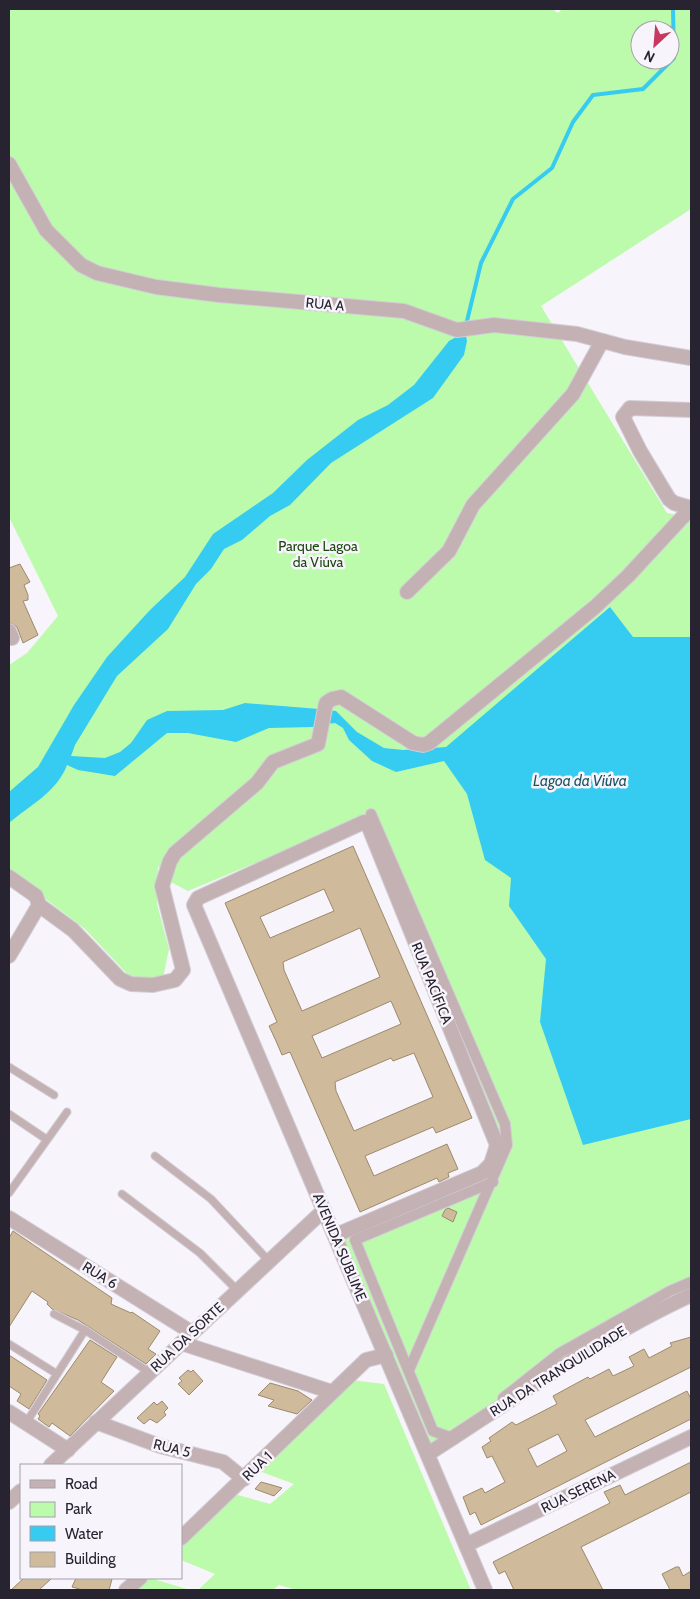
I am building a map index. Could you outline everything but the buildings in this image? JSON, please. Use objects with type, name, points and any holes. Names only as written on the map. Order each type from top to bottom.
[{"type":"street","name":"RUA A","points":[[9,164],[46,230],[81,265],[97,273],[156,287],[219,295],[404,310],[463,330],[494,325],[577,334],[602,341],[691,358]]},
{"type":"street","points":[[407,592],[449,551],[473,505],[573,394],[602,341]]},
{"type":"street","points":[[9,877],[36,896],[39,905],[73,930],[120,979],[139,986],[153,986],[175,980],[183,970],[162,886],[170,861],[175,853],[257,783],[273,762],[318,744],[328,700],[341,697],[413,743],[423,745],[595,607],[628,576],[691,508],[674,503],[669,499],[640,452],[624,416],[630,408],[691,410]]},
{"type":"street","points":[[372,814],[505,1124],[507,1145],[493,1182],[409,1370]]},
{"type":"street","name":"RUA PACÍFICA","points":[[194,905],[198,898],[361,822],[368,825],[497,1145],[491,1164],[482,1173],[336,1235]]},
{"type":"street","points":[[9,956],[13,938],[39,905]]},
{"type":"street","name":"AVENIDA SUBLIME","points":[[194,905],[336,1235],[485,1590]]},
{"type":"street","points":[[493,1182],[355,1240],[433,1431],[452,1438],[560,1353],[670,1291],[691,1282]]},
{"type":"street","name":"RUA DA SORTE","points":[[52,1464],[268,1260],[324,1210]]},
{"type":"street","name":"RUA 6","points":[[9,1218],[191,1332]]},
{"type":"street","name":"RUA DA TRANQUILIDADE","points":[[428,1454],[646,1316],[691,1295]]},
{"type":"street","points":[[181,1343],[332,1392]]},
{"type":"street","name":"RUA 1","points":[[182,1537],[366,1360],[386,1355]]},
{"type":"street","points":[[9,1412],[68,1450]]},
{"type":"street","name":"RUA 5","points":[[96,1422],[160,1446],[223,1462],[244,1479]]},
{"type":"street","name":"RUA SERENA","points":[[466,1545],[691,1437]]},
{"type":"street","points":[[13,1503],[20,1492]]},
{"type":"street","points":[[126,1590],[139,1579]]},
{"type":"lane","points":[[9,1066],[54,1095]]},
{"type":"lane","points":[[9,1193],[67,1112]]},
{"type":"lane","points":[[9,1114],[46,1139]]},
{"type":"lane","points":[[155,1156],[211,1199],[268,1260]]},
{"type":"lane","points":[[122,1194],[200,1253],[237,1290]]},
{"type":"lane","points":[[54,1314],[85,1330],[149,1372]]},
{"type":"lane","points":[[26,1423],[85,1330]]},
{"type":"lane","points":[[9,1344],[57,1374]]},
{"type":"green space","name":"Parque Lagoa da Viúva","points":[[9,9],[552,9],[558,13],[562,9],[691,9],[691,209],[541,306],[667,513],[683,516],[691,508],[691,1282],[560,1353],[452,1438],[430,1445],[343,1237],[483,1179],[503,1139],[369,816],[188,891],[171,882],[158,866],[157,904],[169,949],[162,983],[131,978],[85,929],[9,871],[9,665],[27,653],[58,616],[9,517]]},
{"type":"green space","points":[[351,1380],[384,1384],[471,1590],[297,1590],[279,1585],[273,1590],[198,1590],[215,1574],[182,1560],[182,1543],[234,1494],[270,1504],[294,1484],[259,1471]]},
{"type":"green space","points":[[144,1579],[153,1579],[190,1590],[133,1590]]},
{"type":"water","points":[[465,332],[467,341],[464,355],[433,398],[331,463],[290,505],[270,516],[242,540],[224,549],[211,569],[196,584],[168,629],[117,676],[75,745],[71,756],[105,758],[120,752],[131,743],[147,720],[167,711],[223,710],[245,703],[319,709],[317,724],[314,727],[269,728],[236,742],[188,733],[167,733],[115,776],[78,770],[67,765],[57,783],[50,790],[9,823],[9,792],[38,767],[74,705],[107,657],[150,610],[185,577],[213,534],[273,493],[307,460],[358,420],[388,405],[414,385],[449,341]]},
{"type":"water","name":"Lagoa da Viúva","points":[[610,607],[633,637],[691,637],[691,1119],[583,1145],[540,1022],[546,959],[509,906],[511,878],[485,860],[467,794],[444,761],[396,772],[372,761],[349,740],[343,728],[335,723],[327,724],[329,710],[336,711],[357,732],[384,748],[403,750],[446,747]]},
{"type":"waterway","points":[[466,325],[481,263],[513,199],[552,168],[573,122],[593,95],[643,89],[674,58],[673,9]]}]
